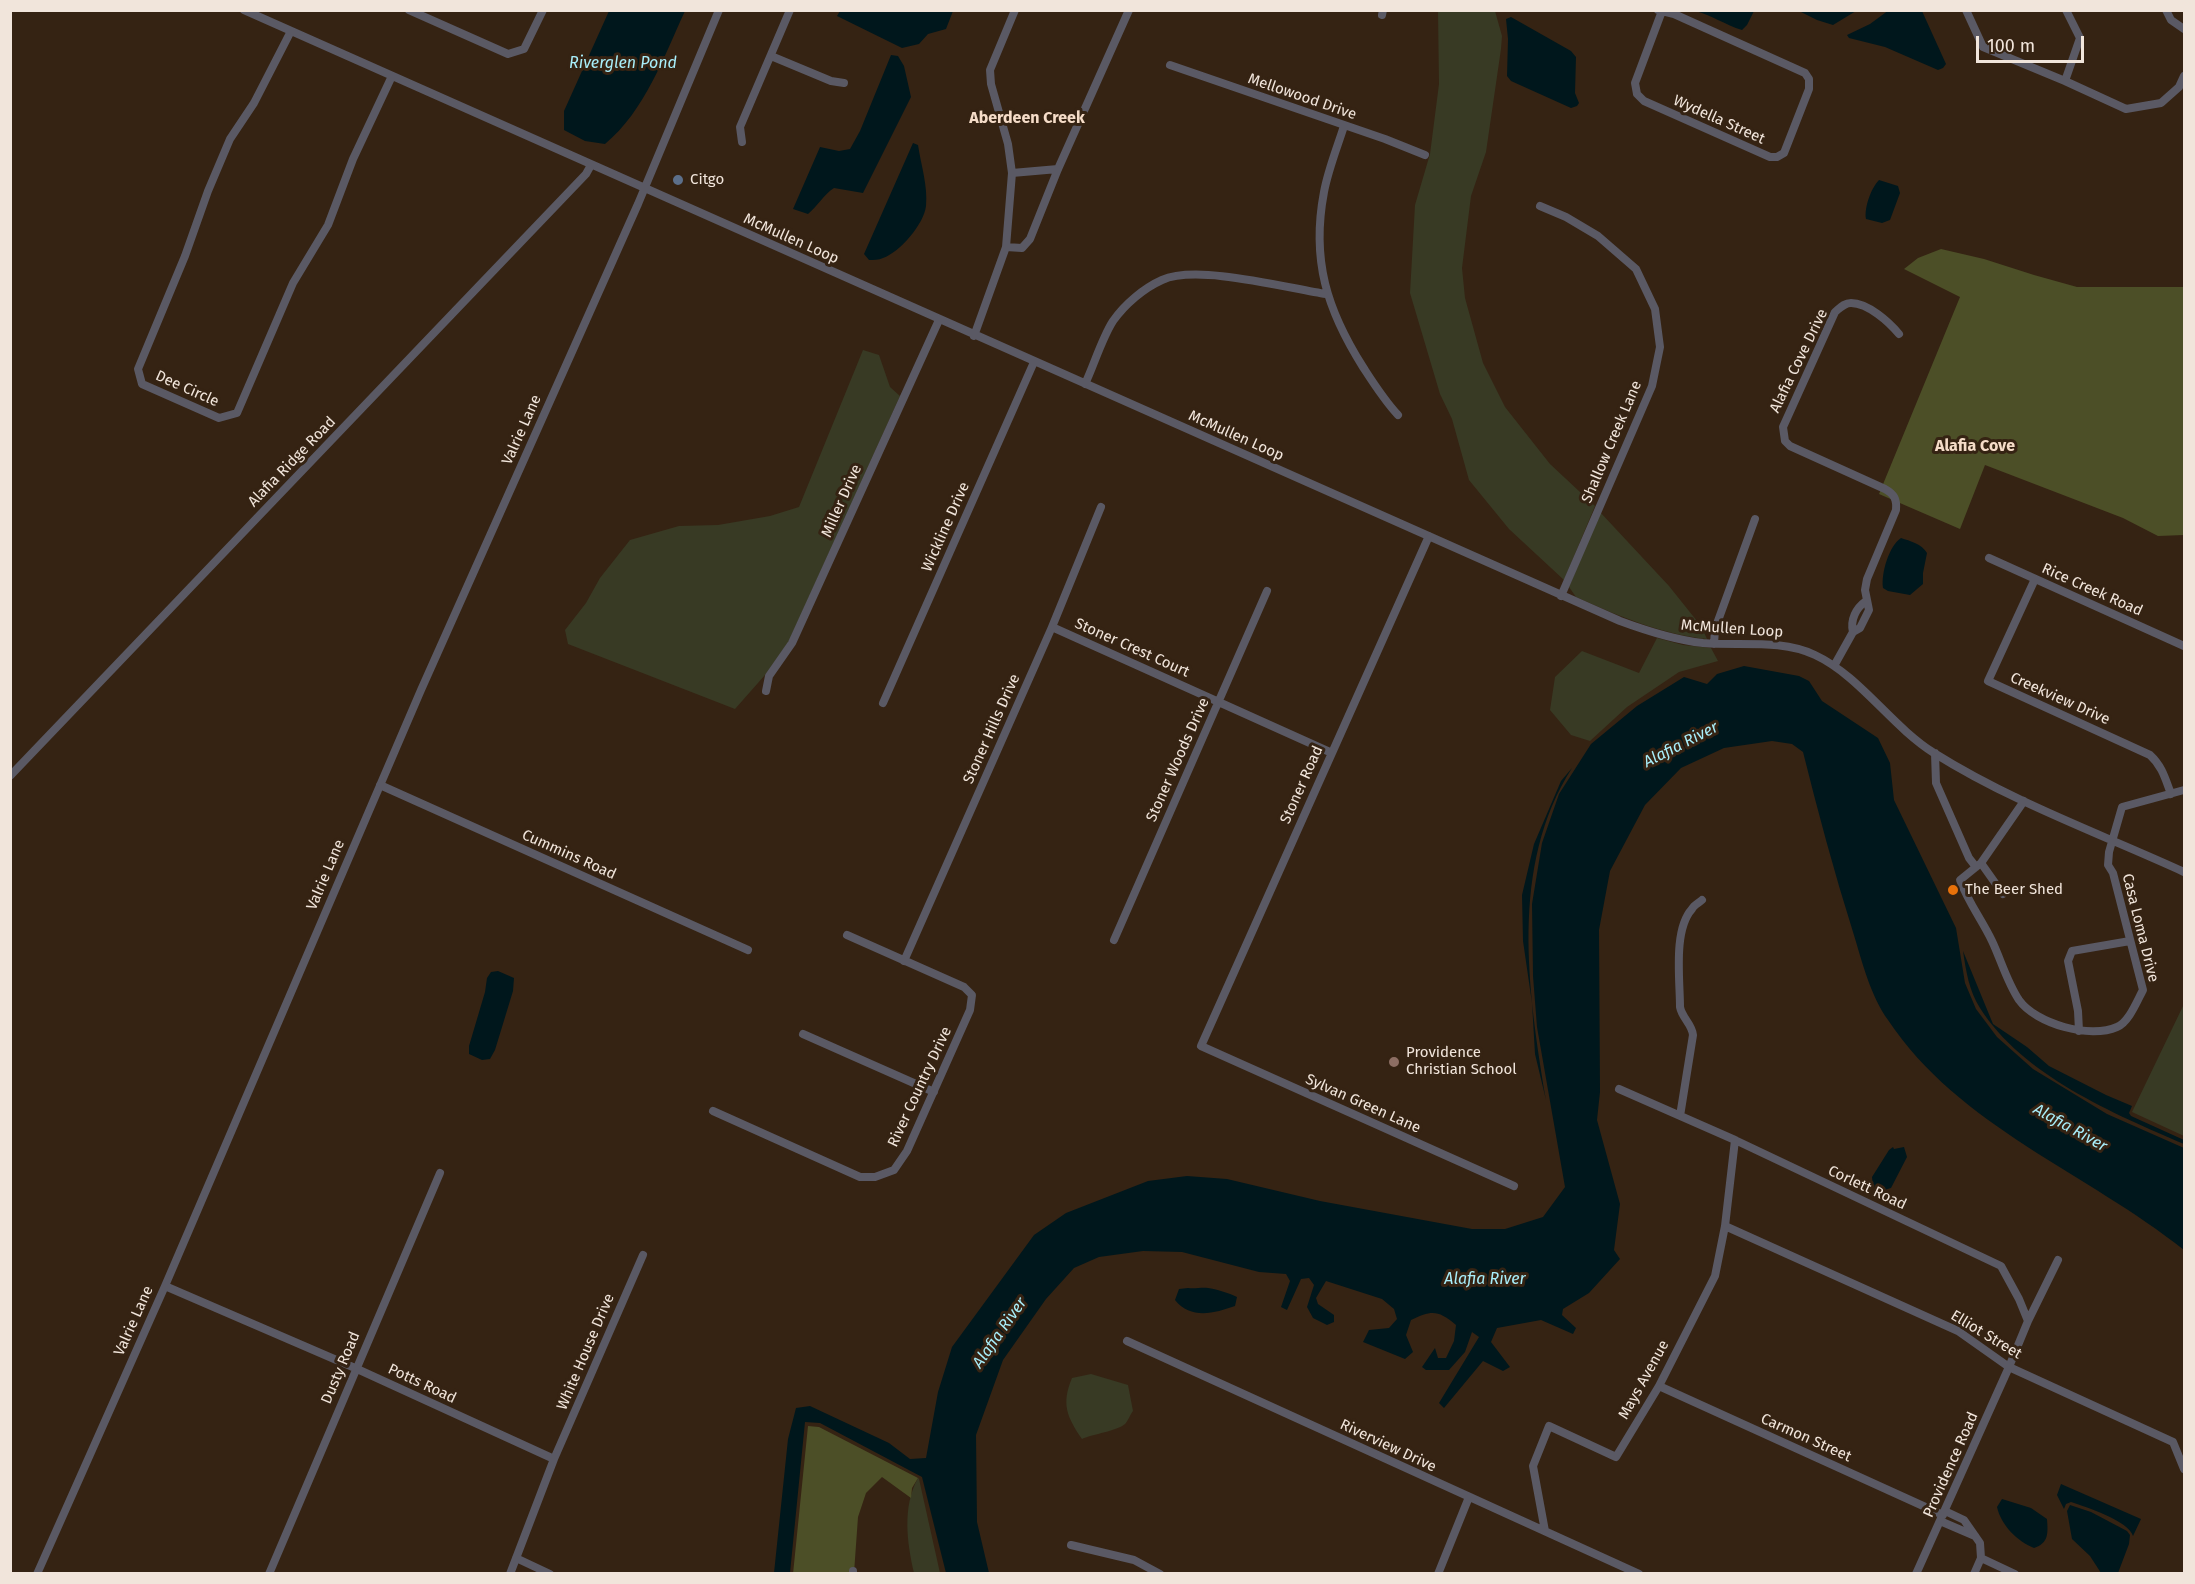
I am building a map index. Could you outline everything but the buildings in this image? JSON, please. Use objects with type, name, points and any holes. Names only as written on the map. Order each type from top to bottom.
[{"type":"street","name":"McMullen Loop","points":[[244,10],[1561,596],[1652,632],[1684,640],[1714,644],[1791,647],[1814,654],[1834,666],[1913,739],[1935,753],[2024,801],[2184,872]]},
{"type":"street","points":[[409,10],[508,54],[524,49],[543,10]]},
{"type":"street","name":"Valrie Lane","points":[[37,1574],[165,1286],[380,784],[644,188],[718,10]]},
{"type":"street","points":[[742,142],[740,127],[790,10]]},
{"type":"street","points":[[974,336],[1006,247],[1012,173],[1008,144],[991,84],[990,70],[1015,10]]},
{"type":"street","points":[[1006,247],[1022,249],[1030,239],[1058,169],[1129,10]]},
{"type":"street","points":[[1966,10],[1983,46],[2126,109],[2161,103],[2179,87],[2184,76]]},
{"type":"street","points":[[2065,81],[2080,38],[2066,10]]},
{"type":"street","points":[[2166,10],[2171,20],[2184,29]]},
{"type":"street","name":"Wydella Street","points":[[1660,11],[1674,14],[1805,73],[1809,80],[1809,88],[1784,153],[1770,157],[1644,101],[1637,94],[1635,82],[1660,11]]},
{"type":"street","name":"Dee Circle","points":[[291,31],[254,103],[230,139],[138,369],[142,384],[153,389],[219,418],[237,413],[293,283],[328,225],[353,159],[392,76]]},
{"type":"street","points":[[771,56],[831,81],[844,83]]},
{"type":"street","name":"Mellowood Drive","points":[[1170,65],[1425,155]]},
{"type":"street","points":[[1344,126],[1324,192],[1320,235],[1326,294],[1337,322],[1352,349],[1386,402],[1398,415]]},
{"type":"street","name":"Alafia Ridge Road","points":[[10,776],[579,182],[591,165]]},
{"type":"street","points":[[1012,173],[1058,169]]},
{"type":"street","name":"Shallow Creek Lane","points":[[1540,206],[1566,217],[1598,236],[1636,269],[1655,309],[1660,347],[1652,386],[1561,596]]},
{"type":"street","points":[[1085,384],[1112,322],[1142,292],[1163,279],[1210,274],[1326,294]]},
{"type":"street","name":"Alafia Cove Drive","points":[[1864,620],[1869,610],[1866,602],[1866,579],[1896,510],[1896,501],[1892,493],[1885,489],[1790,447],[1785,441],[1783,427],[1835,312],[1843,304],[1852,303],[1862,306],[1887,320],[1899,334]]},
{"type":"street","name":"Miller Drive","points":[[766,691],[769,676],[792,643],[939,320]]},
{"type":"street","name":"Wickline Drive","points":[[883,703],[1034,362]]},
{"type":"street","name":"Stoner Hills Drive","points":[[904,961],[1052,627],[1101,507]]},
{"type":"street","points":[[1714,644],[1715,629],[1755,519]]},
{"type":"street","name":"Stoner Road","points":[[1201,1046],[1430,536]]},
{"type":"street","name":"Rice Creek Road","points":[[1989,558],[2184,646]]},
{"type":"street","name":"Creekview Drive","points":[[2035,579],[1988,681],[2150,755],[2164,772],[2170,794]]},
{"type":"street","name":"Stoner Woods Drive","points":[[1114,940],[1267,591]]},
{"type":"street","points":[[1853,632],[1851,625],[1858,606],[1866,602]]},
{"type":"street","points":[[1834,666],[1853,632],[1860,628],[1864,620],[1855,616]]},
{"type":"street","name":"Stoner Crest Court","points":[[1052,627],[1332,753]]},
{"type":"street","points":[[1935,753],[1936,783],[1969,858],[2003,894]]},
{"type":"street","name":"Cummins Road","points":[[380,784],[747,950]]},
{"type":"street","points":[[2113,839],[2122,807],[2184,790]]},
{"type":"street","points":[[1978,865],[2024,801]]},
{"type":"street","name":"Casa Loma Drive","points":[[1978,865],[1960,880],[2020,1000],[2030,1010],[2052,1023],[2079,1031],[2118,1027],[2133,1010],[2143,990],[2113,873],[2108,865],[2113,839]]},
{"type":"street","points":[[1680,1116],[1693,1035],[1681,1014],[1679,948],[1687,917],[1702,900]]},
{"type":"street","name":"River Country Drive","points":[[713,1111],[860,1177],[875,1177],[894,1170],[906,1151],[934,1092],[970,1010],[972,995],[964,987],[847,935]]},
{"type":"street","points":[[2079,1031],[2079,1011],[2069,954],[2072,951],[2130,941]]},
{"type":"street","points":[[803,1034],[934,1092]]},
{"type":"street","name":"Sylvan Green Lane","points":[[1201,1046],[1514,1186]]},
{"type":"street","name":"Corlett Road","points":[[1620,1089],[1735,1140],[2001,1266],[2028,1321]]},
{"type":"street","name":"Mays Avenue","points":[[1545,1531],[1533,1466],[1549,1426],[1616,1457],[1659,1386],[1715,1276],[1725,1226],[1735,1140]]},
{"type":"street","name":"Dusty Road","points":[[269,1574],[440,1173]]},
{"type":"street","name":"Elliot Street","points":[[1725,1226],[1958,1331],[2009,1367],[2173,1442],[2184,1469]]},
{"type":"street","name":"White House Drive","points":[[554,1459],[642,1255]]},
{"type":"street","points":[[2009,1367],[2028,1321],[2058,1260]]},
{"type":"street","name":"Potts Road","points":[[165,1286],[355,1368],[554,1459]]},
{"type":"street","name":"Riverview Drive","points":[[1127,1341],[1639,1574]]},
{"type":"street","name":"Providence Road","points":[[1916,1574],[2009,1367]]},
{"type":"street","name":"Carmon Street","points":[[1659,1386],[1943,1515],[1976,1537],[1982,1550],[1981,1558]]},
{"type":"street","points":[[510,1574],[554,1459]]},
{"type":"street","points":[[1438,1574],[1469,1497]]},
{"type":"street","points":[[1071,1545],[1134,1560],[1160,1574]]},
{"type":"street","points":[[516,1558],[550,1574]]},
{"type":"street","points":[[1974,1574],[1981,1558],[2015,1574]]},
{"type":"green space","points":[[1438,11],[1495,11],[1502,36],[1486,152],[1471,196],[1462,268],[1465,298],[1483,363],[1505,407],[1550,464],[1595,506],[1564,580],[1509,529],[1469,480],[1452,419],[1440,394],[1410,293],[1415,205],[1430,154],[1439,84]]},
{"type":"green space","points":[[1941,249],[1984,259],[2077,287],[2184,287],[2184,535],[2158,536],[2123,518],[1985,465],[1960,529],[1879,494],[1960,297],[1904,269],[1918,258]]},
{"type":"green space","points":[[863,350],[879,355],[890,387],[900,396],[789,641],[765,675],[735,709],[568,644],[565,630],[586,603],[600,578],[630,540],[679,526],[718,525],[770,516],[799,507]]},
{"type":"green space","points":[[1600,512],[1669,586],[1701,626],[1707,639],[1656,629],[1576,597],[1569,587]]},
{"type":"green space","points":[[1657,638],[1683,645],[1711,648],[1718,661],[1679,672],[1627,707],[1590,741],[1571,735],[1550,710],[1555,677],[1582,651],[1639,673]]},
{"type":"green space","points":[[2184,1004],[2184,1136],[2132,1112]]},
{"type":"green space","points":[[1091,1374],[1128,1385],[1133,1411],[1126,1423],[1121,1426],[1082,1439],[1069,1417],[1067,1395],[1072,1378]]},
{"type":"green space","points":[[808,1426],[819,1427],[918,1478],[912,1488],[911,1498],[882,1477],[866,1493],[858,1517],[854,1573],[793,1574]]},
{"type":"green space","points":[[918,1478],[940,1573],[914,1573],[907,1525],[910,1501]]},
{"type":"water","points":[[840,10],[953,11],[946,29],[928,34],[919,44],[902,48],[837,16]]},
{"type":"water","points":[[1889,10],[1922,11],[1946,64],[1943,68],[1938,70],[1885,47],[1849,38],[1847,35],[1870,24]]},
{"type":"water","name":"Riverglen Pond","points":[[609,11],[685,11],[642,99],[619,131],[605,144],[585,141],[564,130],[564,111]]},
{"type":"water","points":[[1695,11],[1754,11],[1742,30]]},
{"type":"water","points":[[1799,11],[1856,11],[1833,25]]},
{"type":"water","points":[[1511,17],[1571,51],[1576,57],[1575,93],[1579,103],[1577,106],[1571,108],[1511,81],[1507,76],[1506,19]]},
{"type":"water","points":[[891,55],[898,56],[904,66],[911,97],[863,193],[834,188],[808,214],[793,209],[820,147],[839,151],[850,149],[860,131]]},
{"type":"water","points":[[913,143],[918,145],[925,183],[926,206],[921,221],[897,250],[881,259],[869,260],[864,254]]},
{"type":"water","points":[[1879,180],[1898,186],[1900,193],[1890,220],[1882,223],[1866,219],[1867,204]]},
{"type":"water","points":[[1901,538],[1919,545],[1927,553],[1923,584],[1910,595],[1883,588],[1883,575],[1887,560],[1893,547]]},
{"type":"water","name":"Alafia River","points":[[1744,666],[1799,676],[1809,681],[1822,701],[1878,738],[1890,763],[1894,800],[1956,928],[1965,983],[1976,1009],[1997,1037],[2033,1069],[2107,1114],[2184,1148],[2184,1250],[2147,1222],[1988,1119],[1951,1090],[1917,1057],[1888,1020],[1867,978],[1820,820],[1803,752],[1792,744],[1772,741],[1724,748],[1681,768],[1645,805],[1610,871],[1599,930],[1600,1092],[1597,1120],[1620,1204],[1614,1250],[1620,1259],[1589,1293],[1563,1309],[1562,1315],[1576,1328],[1573,1334],[1541,1320],[1497,1328],[1491,1342],[1510,1367],[1503,1371],[1483,1361],[1444,1408],[1439,1403],[1479,1337],[1472,1332],[1465,1352],[1449,1370],[1426,1370],[1422,1367],[1435,1348],[1438,1358],[1446,1358],[1454,1341],[1456,1325],[1444,1316],[1430,1313],[1411,1320],[1406,1335],[1413,1352],[1405,1359],[1363,1342],[1369,1330],[1389,1328],[1397,1319],[1394,1309],[1382,1299],[1326,1281],[1316,1298],[1318,1304],[1334,1315],[1334,1322],[1327,1325],[1313,1318],[1307,1307],[1314,1285],[1309,1278],[1301,1279],[1287,1310],[1281,1307],[1290,1281],[1286,1274],[1259,1272],[1182,1252],[1143,1251],[1099,1257],[1074,1268],[1046,1299],[1003,1360],[976,1435],[977,1522],[989,1573],[946,1573],[922,1477],[820,1423],[805,1422],[790,1573],[774,1573],[788,1439],[796,1408],[810,1406],[889,1443],[910,1459],[926,1458],[938,1392],[952,1347],[1034,1235],[1066,1213],[1148,1181],[1187,1176],[1227,1179],[1320,1201],[1472,1229],[1505,1229],[1543,1217],[1565,1187],[1537,1027],[1533,976],[1532,904],[1542,843],[1559,794],[1591,744],[1637,706],[1684,677],[1707,684],[1717,674]]},
{"type":"water","points":[[1572,768],[1552,806],[1539,846],[1531,887],[1530,973],[1546,1100],[1535,1054],[1532,1003],[1523,941],[1522,895],[1534,844],[1561,781]]},
{"type":"water","points":[[1963,951],[1993,1024],[2027,1047],[2049,1066],[2132,1106],[2129,1113],[2131,1116],[2184,1140],[2184,1144],[2128,1120],[2072,1090],[2045,1073],[2020,1053],[1998,1032],[1976,1001],[1968,981]]},
{"type":"water","points":[[498,971],[514,978],[513,991],[495,1050],[490,1059],[482,1060],[469,1054],[469,1046],[487,978],[491,972]]},
{"type":"water","points":[[1893,1147],[1894,1149],[1904,1147],[1907,1157],[1891,1188],[1881,1191],[1873,1187],[1872,1177]]},
{"type":"water","points":[[1208,1288],[1230,1294],[1237,1297],[1235,1306],[1204,1313],[1188,1310],[1175,1300],[1179,1289]]},
{"type":"water","points":[[2061,1484],[2141,1519],[2133,1536],[2124,1525],[2096,1511],[2071,1502],[2066,1504],[2064,1509],[2057,1495]]},
{"type":"water","points":[[2002,1499],[2031,1508],[2047,1519],[2045,1540],[2039,1546],[2034,1548],[2011,1532],[2002,1520],[1997,1507]]},
{"type":"water","points":[[2070,1505],[2091,1512],[2127,1531],[2130,1535],[2118,1573],[2101,1573],[2090,1556],[2072,1539],[2067,1511]]},
{"type":"place","name":"Citgo","points":[[678,180]]},
{"type":"place","name":"The Beer Shed","points":[[1953,890]]},
{"type":"place","name":"Providence Christian School","points":[[1394,1062]]},
{"type":"district","name":"Aberdeen Creek","points":[[1027,119]]},
{"type":"district","name":"Alafia Cove","points":[[1975,447]]}]
